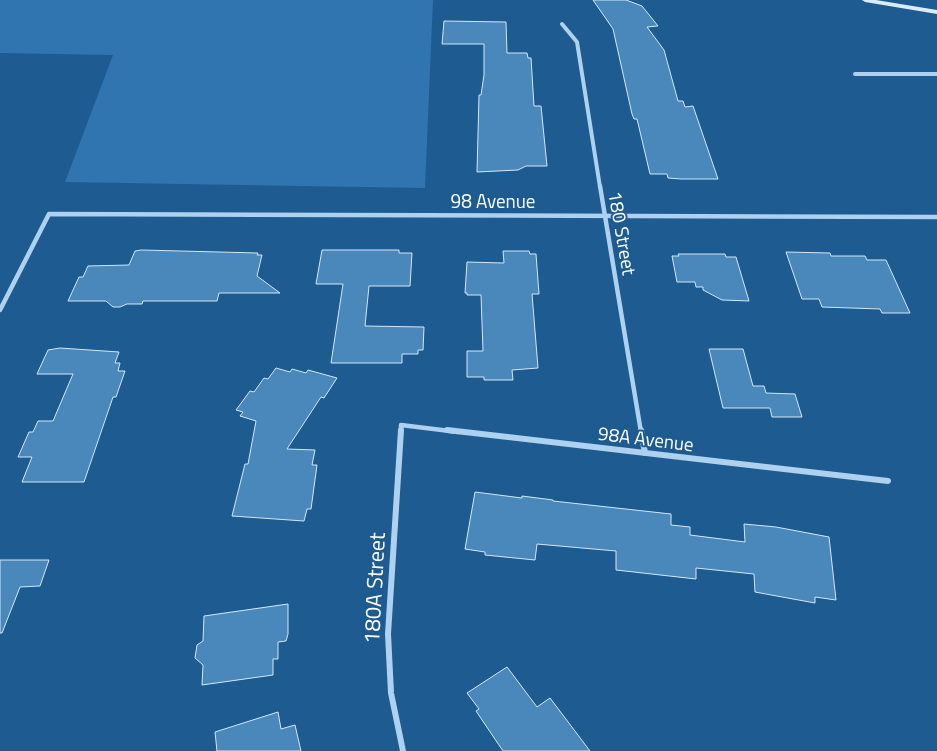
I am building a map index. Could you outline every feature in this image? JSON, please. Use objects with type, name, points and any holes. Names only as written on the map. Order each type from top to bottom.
[{"type":"street","points":[[865,0],[937,12]]},
{"type":"street","name":"180 Street","points":[[562,24],[577,42],[604,216],[645,452]]},
{"type":"street","points":[[855,74],[937,74]]},
{"type":"street","name":"98 Avenue","points":[[0,310],[49,214],[937,217]]},
{"type":"street","name":"98A Avenue","points":[[401,425],[888,481]]},
{"type":"street","name":"180A Street","points":[[401,425],[388,634],[391,694],[403,751]]},
{"type":"shaded area","points":[[0,0],[433,0],[425,188],[65,182],[113,55],[0,53]]},
{"type":"building","points":[[593,0],[626,0],[642,6],[658,26],[647,27],[664,50],[678,101],[683,101],[685,107],[693,106],[718,179],[681,179],[668,178],[667,174],[650,174],[637,119],[634,119],[632,114],[613,29]]},
{"type":"building","points":[[444,21],[506,22],[507,53],[527,53],[528,58],[531,58],[534,106],[541,106],[547,166],[526,166],[518,170],[477,172],[479,95],[481,95],[484,75],[484,44],[442,44]]},
{"type":"building","points":[[322,250],[399,250],[399,253],[412,253],[410,286],[369,286],[365,326],[424,327],[423,350],[418,350],[418,354],[402,354],[402,363],[331,363],[343,284],[316,284]]},
{"type":"building","points":[[135,251],[258,253],[257,255],[262,255],[257,276],[280,293],[219,293],[217,301],[143,301],[142,304],[127,304],[120,307],[113,307],[106,301],[68,301],[79,277],[83,277],[88,266],[129,265]]},
{"type":"building","points":[[503,251],[529,251],[530,254],[536,254],[539,294],[532,294],[538,368],[512,370],[513,380],[484,380],[484,377],[467,377],[467,351],[483,351],[481,295],[467,295],[465,293],[467,262],[504,263]]},
{"type":"building","points":[[786,252],[830,253],[831,256],[865,256],[867,260],[886,260],[910,313],[882,313],[880,309],[822,307],[819,299],[802,299]]},
{"type":"building","points":[[678,254],[725,254],[726,257],[736,257],[749,301],[722,300],[703,290],[703,287],[696,287],[695,282],[677,282],[672,256],[679,256]]},
{"type":"building","points":[[60,348],[119,352],[115,363],[120,363],[118,371],[125,371],[116,397],[113,397],[84,482],[22,482],[32,457],[18,457],[29,432],[33,432],[38,421],[53,421],[73,374],[37,374],[48,350]]},
{"type":"building","points":[[709,349],[743,349],[753,386],[764,386],[766,393],[795,394],[802,417],[772,417],[770,408],[723,408]]},
{"type":"building","points":[[276,368],[290,372],[292,369],[306,373],[308,370],[337,378],[324,398],[321,397],[287,449],[315,450],[312,465],[317,465],[311,509],[307,509],[304,521],[232,516],[245,464],[248,464],[256,421],[240,416],[243,412],[236,410],[250,391],[254,392],[264,378],[268,379]]},
{"type":"building","points":[[475,492],[671,514],[671,525],[690,527],[690,535],[745,542],[744,524],[776,527],[829,537],[836,600],[815,597],[815,603],[755,592],[754,574],[696,568],[696,579],[616,570],[616,551],[537,544],[535,560],[485,555],[485,552],[465,549]]},
{"type":"building","points":[[0,560],[49,560],[40,586],[20,587],[2,633],[0,633]]},
{"type":"building","points":[[288,604],[288,634],[286,641],[278,642],[278,659],[273,659],[273,675],[202,685],[203,665],[195,658],[197,645],[203,641],[204,616]]},
{"type":"building","points":[[507,667],[537,707],[550,698],[590,751],[503,751],[476,711],[479,709],[467,693]]},
{"type":"building","points":[[278,712],[281,729],[295,725],[301,751],[217,751],[215,732]]}]
